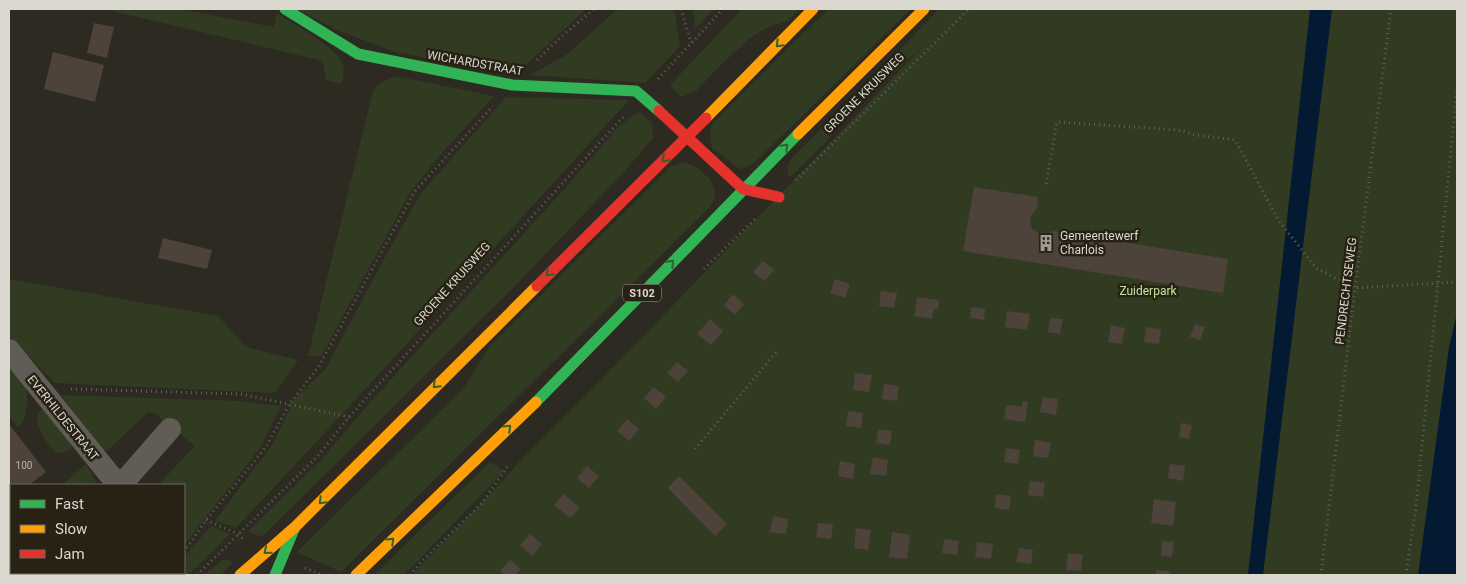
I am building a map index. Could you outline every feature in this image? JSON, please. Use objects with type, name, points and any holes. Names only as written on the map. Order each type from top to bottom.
[{"type":"main road","name":"WICHARDSTRAAT","points":[[285,9],[358,54],[512,85],[636,91],[687,138]]},
{"type":"main road","points":[[240,575],[295,527],[471,350],[687,138],[813,9]]},
{"type":"main road","name":"GROENE KRUISWEG","points":[[356,575],[540,398],[743,189],[924,9]]},
{"type":"main road","points":[[687,138],[743,189],[779,197]]},
{"type":"main road","points":[[275,575],[295,527]]},
{"type":"street","name":"EVERHILDESTRAAT","points":[[9,350],[118,484]]},
{"type":"street","points":[[120,484],[170,429]]},
{"type":"path","points":[[185,551],[206,520],[266,446],[289,405],[319,366],[415,191],[512,85],[594,9]]},
{"type":"path","points":[[681,9],[691,44]]},
{"type":"path","name":"GROENE KRUISWEG","points":[[197,575],[317,457],[349,417],[724,9]]},
{"type":"path","name":"GROENE KRUISWEG","points":[[704,269],[969,9]]},
{"type":"path","name":"PENDRECHTSEWEG","points":[[1322,575],[1355,288],[1391,9]]},
{"type":"path","points":[[1406,575],[1416,507],[1457,88]]},
{"type":"path","points":[[1046,184],[1057,122],[1178,130],[1196,135],[1235,140],[1279,221],[1316,268],[1355,288],[1457,282]]},
{"type":"path","points":[[695,449],[778,350]]},
{"type":"path","points":[[40,388],[241,394],[349,417]]},
{"type":"path","points":[[410,575],[482,503],[509,465]]},
{"type":"green space","points":[[104,9],[179,9],[274,27],[277,13],[333,51],[344,67],[342,84],[326,80],[323,61]]},
{"type":"green space","points":[[296,9],[586,9],[516,74],[394,52],[335,29]]},
{"type":"green space","points":[[618,9],[674,9],[680,46],[645,83],[530,75],[566,55]]},
{"type":"green space","points":[[693,9],[714,9],[695,29]]},
{"type":"green space","points":[[742,9],[799,9],[788,21],[766,28],[749,39],[696,91],[681,97],[670,85]]},
{"type":"green space","points":[[829,9],[911,9],[753,164],[740,169],[712,148],[710,135],[712,124]]},
{"type":"green space","name":"Zuiderpark","points":[[939,9],[1457,9],[1457,575],[412,575],[517,464],[603,378],[928,41],[840,123],[827,141],[789,178],[787,169],[791,159]]},
{"type":"green space","points":[[400,77],[494,96],[441,154],[411,191],[321,356],[308,356],[373,91],[385,81]]},
{"type":"green space","points":[[506,97],[629,100],[236,528],[215,521],[272,445],[295,398],[325,370],[422,192]]},
{"type":"green space","points":[[639,111],[652,123],[653,138],[624,172],[512,289],[262,537],[248,531],[321,460],[366,407],[619,126]]},
{"type":"green space","points":[[685,162],[700,170],[712,183],[715,194],[711,206],[341,572],[297,552],[463,389],[490,346],[671,166]]},
{"type":"green space","points":[[9,279],[218,316],[246,347],[298,360],[275,393],[55,383],[9,336]]},
{"type":"green space","points":[[9,361],[23,378],[27,392],[26,412],[22,423],[18,427],[9,416]]},
{"type":"green space","points":[[61,395],[241,401],[281,406],[260,448],[185,544],[185,484],[159,484],[195,446],[154,413],[148,412],[108,450],[102,450]]},
{"type":"green space","points":[[43,408],[72,443],[71,449],[63,453],[56,452],[48,443],[40,431],[37,418]]},
{"type":"green space","points":[[490,462],[504,471],[404,575],[374,575]]},
{"type":"green space","points":[[86,464],[96,481],[94,484],[63,484]]},
{"type":"green space","points":[[211,526],[230,534],[188,575],[168,575],[185,574],[185,556]]},
{"type":"green space","points":[[222,560],[230,560],[233,563],[220,575],[204,575]]},
{"type":"green space","points":[[52,574],[158,574],[157,575]]},
{"type":"water","points":[[1310,9],[1332,9],[1263,575],[1248,575]]},
{"type":"water","points":[[1457,313],[1457,575],[1418,575],[1449,347]]},
{"type":"building","points":[[94,23],[114,27],[107,58],[87,53]]},
{"type":"building","points":[[53,52],[104,65],[95,102],[44,89]]},
{"type":"building","name":"Gemeentewerf Charlois","points":[[974,187],[1038,197],[1037,209],[1031,215],[1030,222],[1032,229],[1041,234],[1053,231],[1228,259],[1223,293],[963,251]]},
{"type":"building","points":[[163,238],[212,250],[207,269],[158,258]]},
{"type":"building","points":[[763,261],[774,270],[764,281],[753,272]]},
{"type":"building","points":[[835,279],[850,284],[845,298],[830,293]]},
{"type":"building","points":[[881,291],[897,293],[894,308],[879,306]]},
{"type":"building","points":[[733,294],[744,304],[735,315],[724,305]]},
{"type":"building","points":[[917,297],[939,300],[938,309],[934,309],[932,319],[914,316]]},
{"type":"building","points":[[971,307],[985,309],[984,320],[970,318]]},
{"type":"building","points":[[1007,311],[1030,314],[1027,330],[1005,327]]},
{"type":"building","points":[[1050,318],[1063,319],[1060,334],[1048,332]]},
{"type":"building","points":[[710,319],[723,331],[711,345],[697,334]]},
{"type":"building","points":[[1195,324],[1205,327],[1200,340],[1190,337]]},
{"type":"building","points":[[1111,325],[1125,328],[1122,344],[1108,342]]},
{"type":"building","points":[[1146,327],[1161,329],[1159,344],[1144,342]]},
{"type":"building","points":[[677,362],[688,371],[678,382],[667,373]]},
{"type":"building","points":[[855,373],[872,375],[869,392],[853,390]]},
{"type":"building","points":[[884,384],[899,386],[897,401],[882,399]]},
{"type":"building","points":[[654,387],[666,397],[656,409],[644,398]]},
{"type":"building","points":[[1043,397],[1058,399],[1056,415],[1040,412]]},
{"type":"building","points":[[1023,401],[1028,402],[1025,422],[1004,419],[1006,405],[1022,406]]},
{"type":"building","points":[[848,411],[863,413],[861,428],[846,426]]},
{"type":"building","points":[[627,419],[639,429],[629,441],[617,431]]},
{"type":"building","points":[[1181,423],[1192,425],[1189,439],[1179,437]]},
{"type":"building","points":[[9,424],[46,472],[30,484],[10,484],[9,501]]},
{"type":"building","points":[[878,429],[892,431],[890,445],[876,443]]},
{"type":"building","points":[[1035,440],[1051,443],[1048,458],[1033,456]]},
{"type":"building","points":[[1006,448],[1020,450],[1018,464],[1004,462]]},
{"type":"building","points":[[873,457],[888,460],[886,476],[870,474]]},
{"type":"building","points":[[840,461],[855,464],[853,479],[838,476]]},
{"type":"building","points":[[1170,464],[1185,466],[1183,481],[1168,478]]},
{"type":"building","points":[[587,466],[599,476],[589,488],[577,478]]},
{"type":"building","points":[[679,476],[727,524],[715,536],[668,488]]},
{"type":"building","points":[[1030,481],[1045,483],[1043,497],[1028,495]]},
{"type":"building","points":[[564,494],[580,508],[570,518],[554,505]]},
{"type":"building","points":[[996,494],[1011,496],[1009,510],[995,508]]},
{"type":"building","points":[[1154,499],[1176,502],[1173,526],[1151,523]]},
{"type":"building","points":[[773,516],[788,519],[786,534],[770,532]]},
{"type":"building","points":[[818,523],[833,524],[831,539],[816,537]]},
{"type":"building","points":[[856,528],[871,530],[868,550],[854,548]]},
{"type":"building","points":[[892,532],[910,535],[907,559],[889,557]]},
{"type":"building","points":[[530,534],[542,544],[532,556],[520,545]]},
{"type":"building","points":[[944,539],[959,541],[957,555],[942,553]]},
{"type":"building","points":[[1162,541],[1174,542],[1172,557],[1161,556]]},
{"type":"building","points":[[977,542],[993,544],[991,559],[975,557]]},
{"type":"building","points":[[1019,548],[1033,550],[1031,564],[1016,562]]},
{"type":"building","points":[[1068,553],[1083,555],[1081,571],[1066,570]]},
{"type":"building","points":[[510,560],[521,569],[515,575],[505,575],[500,571]]},
{"type":"building","points":[[1156,570],[1170,572],[1170,575],[1156,575]]},
{"type":"traffic: fast","points":[[285,9],[358,54],[512,85],[636,91],[659,111]]},
{"type":"traffic: fast","points":[[536,402],[798,134]]},
{"type":"traffic: fast","points":[[275,575],[295,527]]},
{"type":"traffic: slow","points":[[706,118],[813,9]]},
{"type":"traffic: slow","points":[[798,134],[924,9]]},
{"type":"traffic: slow","points":[[240,575],[295,527],[537,286]]},
{"type":"traffic: slow","points":[[356,575],[536,402]]},
{"type":"traffic: jam","points":[[659,111],[743,189],[779,197]]},
{"type":"traffic: jam","points":[[537,286],[706,118]]},
{"type":"place","name":"Gemeentewerf Charlois","points":[[1046,243]]}]
